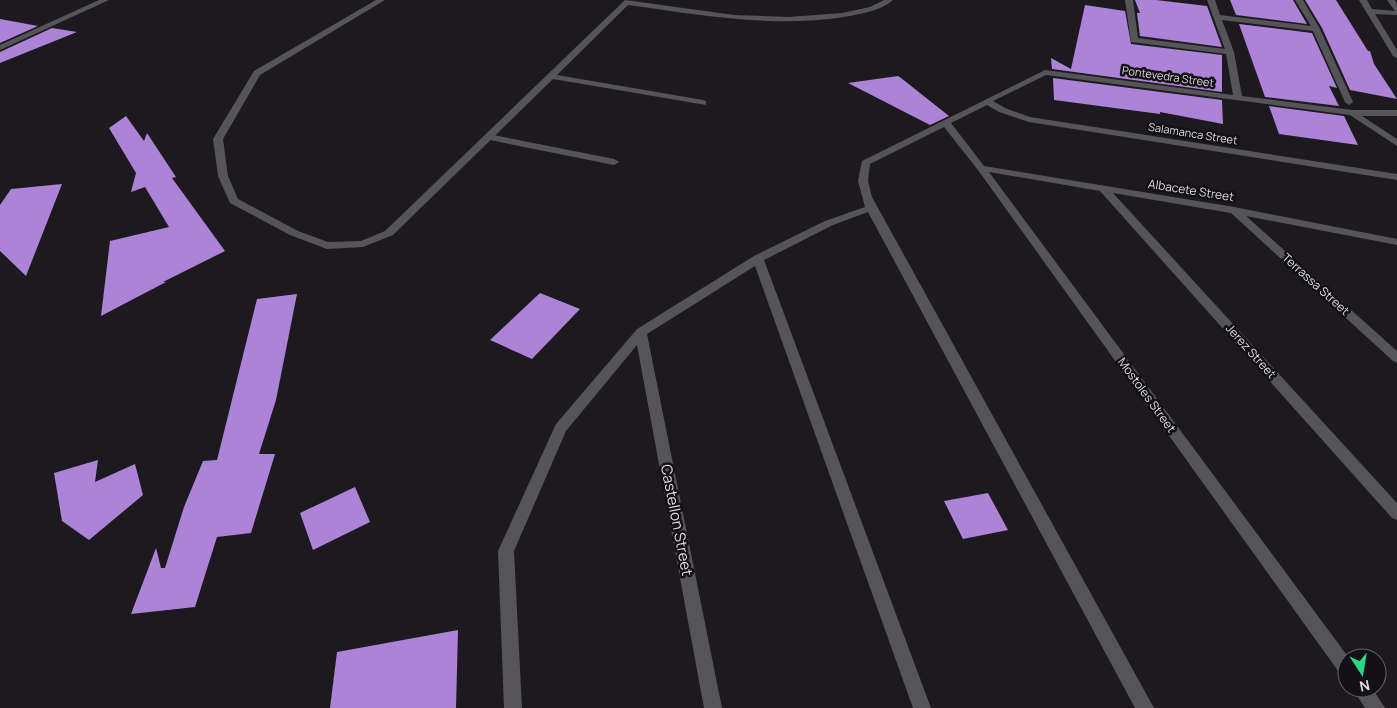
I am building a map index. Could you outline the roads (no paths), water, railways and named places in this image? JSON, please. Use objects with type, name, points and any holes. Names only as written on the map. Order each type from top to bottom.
[{"type":"street","points":[[0,48],[105,0]]},
{"type":"street","points":[[381,0],[257,73],[218,139],[223,176],[234,201],[294,233],[327,246],[363,244],[389,233],[628,1],[760,20],[782,20],[832,16],[868,10],[881,6],[889,0]]},
{"type":"street","points":[[1129,0],[1134,40],[1230,52]]},
{"type":"street","points":[[1211,0],[1230,52],[1238,97]]},
{"type":"street","points":[[1299,0],[1316,29],[1349,102]]},
{"type":"street","points":[[1363,0],[1394,48],[1397,56]]},
{"type":"street","points":[[1390,0],[1397,9]]},
{"type":"street","points":[[1370,11],[1397,13]]},
{"type":"street","points":[[1217,16],[1316,29]]},
{"type":"street","name":"Pontevedra Street","points":[[871,208],[863,189],[862,176],[865,163],[1045,72],[1051,71],[1352,113],[1397,113]]},
{"type":"street","points":[[551,76],[703,103]]},
{"type":"street","name":"Salamanca Street","points":[[988,102],[1002,110],[1029,119],[1397,178]]},
{"type":"street","points":[[1352,113],[1397,143]]},
{"type":"street","name":"Mostoles Street","points":[[946,123],[981,168],[1337,655]]},
{"type":"street","points":[[1378,130],[1397,131]]},
{"type":"street","points":[[488,137],[614,162]]},
{"type":"street","name":"Albacete Street","points":[[981,168],[1234,210],[1396,242]]},
{"type":"street","name":"Jerez Street","points":[[1104,188],[1397,512]]},
{"type":"street","points":[[513,708],[506,551],[561,428],[641,332],[758,259],[829,223],[871,208],[1145,708]]},
{"type":"street","name":"Terrassa Street","points":[[1234,210],[1397,358]]},
{"type":"street","points":[[758,259],[922,708]]},
{"type":"street","name":"Castellon Street","points":[[641,332],[713,708]]}]
